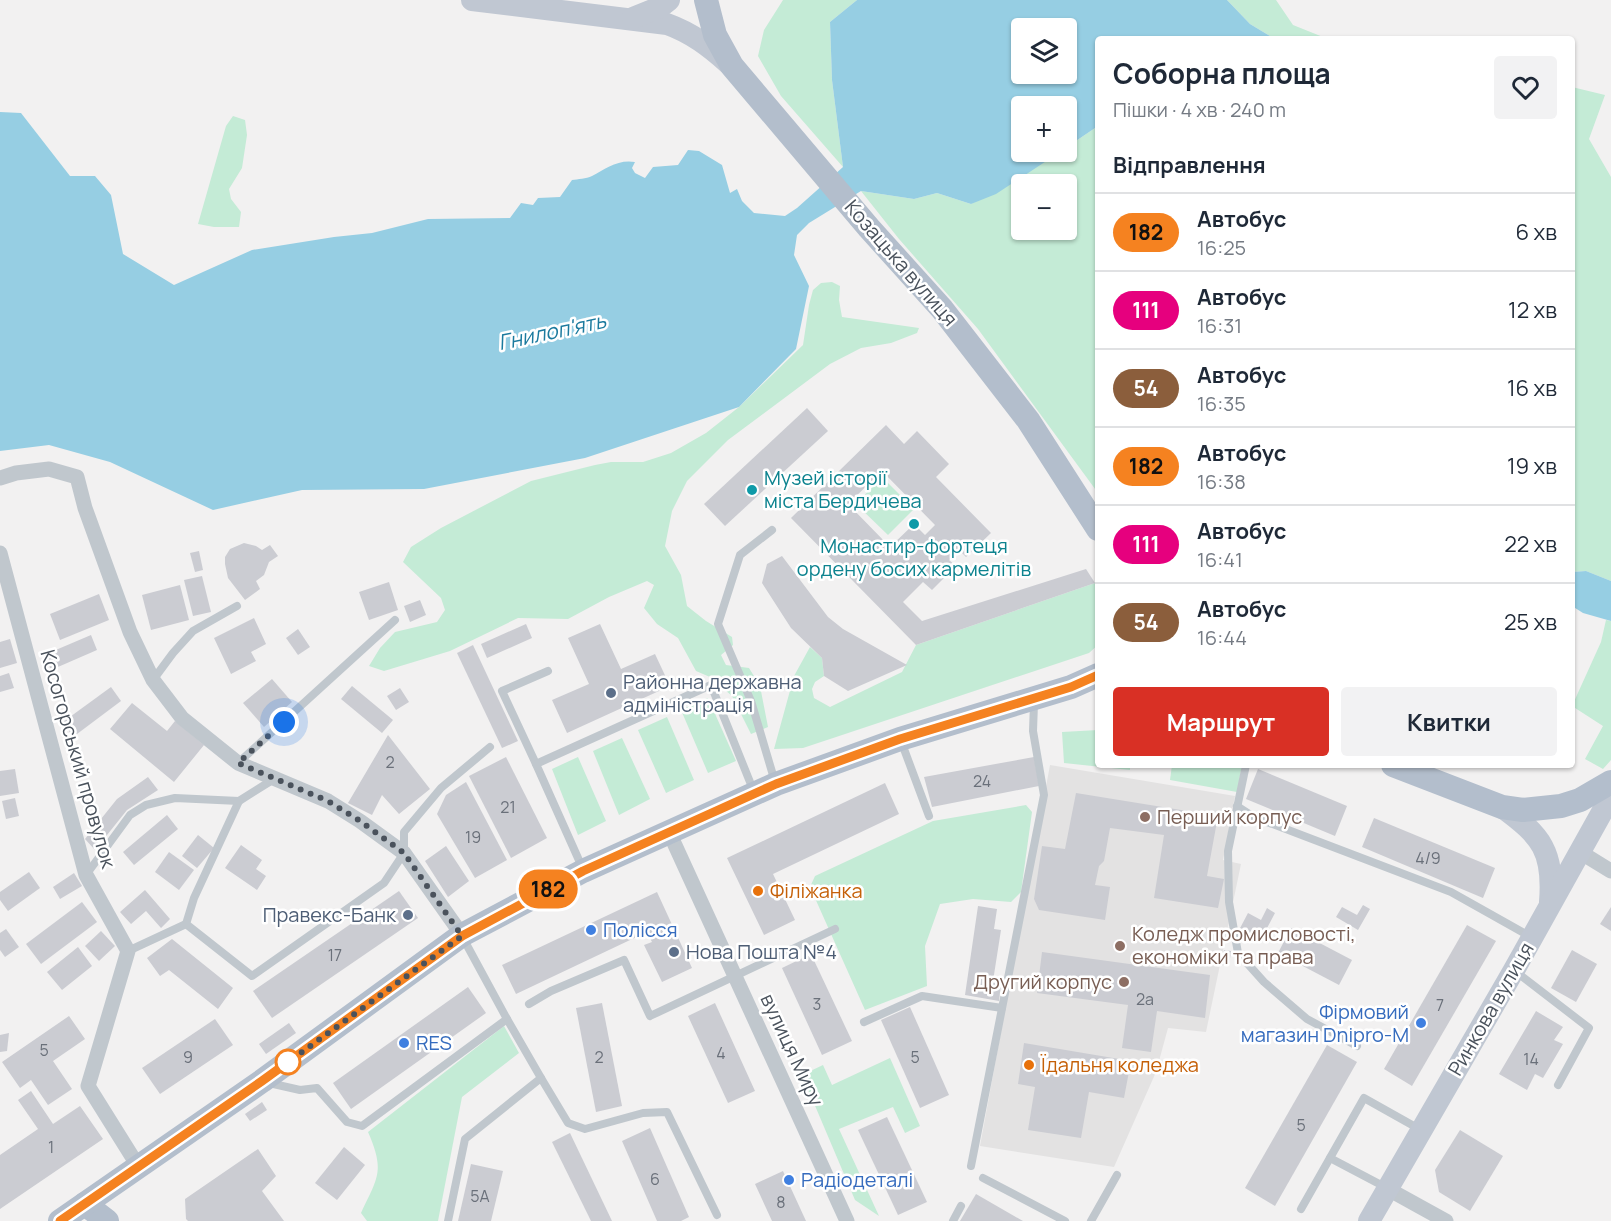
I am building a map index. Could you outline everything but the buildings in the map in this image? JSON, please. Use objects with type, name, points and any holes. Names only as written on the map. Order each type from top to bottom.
[{"type":"main road","points":[[472,0],[537,4],[667,24],[704,42],[732,66]]},
{"type":"main road","points":[[631,19],[660,7],[669,0]]},
{"type":"main road","name":"Козацька вулиця","points":[[706,0],[715,35],[732,66],[868,228],[942,309],[1028,420],[1095,524]]},
{"type":"main road","points":[[60,1221],[262,1081],[462,936],[583,871],[765,788],[900,739],[1071,687],[1095,676]]},
{"type":"main road","points":[[1071,687],[1095,685]]},
{"type":"main road","points":[[1401,768],[1502,807],[1523,810],[1561,806],[1580,800],[1611,782]]},
{"type":"main road","name":"Ринкова вулиця","points":[[1369,1221],[1514,970],[1611,796]]},
{"type":"main road","points":[[1502,807],[1531,831],[1548,856],[1551,870],[1549,906]]},
{"type":"main road","points":[[85,1204],[107,1221]]},
{"type":"street","points":[[0,478],[16,472],[48,469],[77,477],[85,508],[130,632],[153,680],[182,718],[238,763],[328,801],[404,853],[462,936]]},
{"type":"street","name":"Косогорський провулок","points":[[0,553],[86,875],[128,951]]},
{"type":"street","name":"вулиця Миру","points":[[669,831],[847,1221]]},
{"type":"street","points":[[1580,852],[1611,872]]},
{"type":"street","points":[[128,951],[88,1086],[138,1166]]},
{"type":"street","points":[[1388,1189],[1446,1221]]},
{"type":"lane","points":[[765,788],[752,700],[717,624],[740,555],[772,530]]},
{"type":"lane","points":[[153,680],[193,631],[237,606]]},
{"type":"lane","points":[[238,763],[395,620]]},
{"type":"lane","points":[[548,671],[502,691],[583,871]]},
{"type":"lane","points":[[536,764],[711,685],[765,788]]},
{"type":"lane","points":[[971,1166],[1044,795],[1033,731],[1034,698]]},
{"type":"lane","points":[[900,739],[929,816]]},
{"type":"lane","points":[[186,924],[252,976],[384,883],[404,853],[404,832],[441,788],[490,747]]},
{"type":"lane","points":[[1245,768],[1228,851],[1229,902],[1238,953],[1264,982],[1307,1019],[1358,1046]]},
{"type":"lane","points":[[128,951],[186,924],[194,898],[239,801],[274,779]]},
{"type":"lane","points":[[86,875],[130,815],[146,805],[175,798],[239,801]]},
{"type":"lane","points":[[1238,806],[1254,817],[1451,892],[1532,938]]},
{"type":"lane","points":[[529,1004],[551,991],[624,960],[650,1016],[835,929]]},
{"type":"lane","points":[[462,936],[568,1123],[585,1129],[643,1113],[667,1112],[717,1215]]},
{"type":"lane","points":[[1514,970],[1589,1028],[1558,1085]]},
{"type":"lane","points":[[864,1022],[922,996],[1002,1008]]},
{"type":"lane","points":[[262,1081],[300,1090],[317,1088],[347,1122],[362,1126],[507,1019]]},
{"type":"lane","points":[[448,1221],[465,1139],[541,1078]]},
{"type":"lane","points":[[1301,1209],[1364,1098],[1422,1130]]},
{"type":"lane","points":[[1330,1158],[1388,1189]]},
{"type":"lane","points":[[1091,1221],[1117,1175]]},
{"type":"lane","points":[[983,1178],[1065,1221]]},
{"type":"lane","points":[[952,1221],[961,1206]]},
{"type":"shaded area","name":"Коледж промисловості, економіки та права","points":[[1050,765],[1235,796],[1223,860],[1241,864],[1206,1032],[1168,1028],[1156,1072],[1114,1167],[980,1146]]},
{"type":"green space","points":[[783,0],[857,0],[830,22],[832,80],[843,167],[781,96],[758,56],[764,30]]},
{"type":"green space","points":[[1227,0],[1276,0],[1293,25],[1320,36],[1270,36],[1250,24]]},
{"type":"green space","points":[[1575,88],[1605,95],[1589,139],[1611,177],[1611,581],[1586,571],[1575,572]]},
{"type":"green space","points":[[233,116],[245,120],[247,135],[242,168],[229,189],[231,199],[241,212],[239,227],[214,227],[198,224],[226,126]]},
{"type":"green space","points":[[1095,128],[1095,489],[978,329],[899,239],[861,191],[914,199],[937,193],[971,204],[1011,181],[1011,240],[1077,240],[1077,174],[1022,174],[1043,162],[1077,162],[1077,140]]},
{"type":"green space","points":[[832,282],[840,286],[839,300],[842,317],[919,328],[917,333],[891,343],[861,348],[830,364],[728,440],[687,481],[672,511],[665,546],[681,575],[687,606],[732,637],[733,645],[721,655],[726,665],[749,668],[760,686],[768,727],[751,734],[732,696],[710,677],[696,671],[678,638],[657,624],[644,608],[654,585],[647,581],[609,597],[568,619],[518,618],[450,651],[384,671],[369,666],[380,648],[395,632],[437,622],[445,610],[441,598],[403,562],[411,547],[441,528],[531,481],[611,462],[643,462],[671,453],[706,433],[739,407],[803,345],[813,290],[821,283]]},
{"type":"green space","points":[[882,477],[914,509],[888,535],[856,504]]},
{"type":"green space","points":[[1095,583],[1095,648],[1089,653],[803,748],[774,749],[794,676],[810,647],[822,658],[824,676],[815,682],[812,689],[814,698],[830,707],[902,672],[916,645]]},
{"type":"green space","points":[[1606,620],[1611,621],[1611,760],[1603,769],[1585,759],[1603,726],[1575,708],[1575,699],[1601,642]]},
{"type":"green space","points":[[708,698],[736,761],[708,773],[681,710]]},
{"type":"green space","points":[[667,717],[694,780],[666,793],[638,730]]},
{"type":"green space","points":[[1095,730],[1095,766],[1064,763],[1062,732]]},
{"type":"green space","points":[[622,738],[650,799],[619,815],[593,751]]},
{"type":"green space","points":[[578,757],[606,821],[578,835],[552,769]]},
{"type":"green space","points":[[1172,768],[1241,768],[1237,792],[1170,780]]},
{"type":"green space","points":[[1026,805],[1032,812],[1021,892],[1011,902],[973,899],[940,904],[925,946],[927,986],[865,1010],[810,887],[815,876],[933,821]]},
{"type":"green space","points":[[504,1026],[519,1053],[462,1097],[438,1221],[367,1221],[361,1213],[375,1182],[378,1165],[368,1132]]},
{"type":"green space","points":[[890,1058],[920,1126],[905,1133],[893,1107],[839,1129],[879,1216],[855,1200],[802,1075],[823,1065],[832,1085]]},
{"type":"water","name":"Гнилоп'ять","points":[[857,0],[1227,0],[1250,24],[1270,36],[1095,36],[1095,128],[1077,140],[1077,96],[1011,96],[1011,162],[1045,162],[1026,174],[1011,174],[1011,184],[996,194],[971,204],[937,193],[914,199],[861,191],[809,223],[797,235],[794,255],[809,286],[796,349],[739,407],[585,458],[424,489],[302,490],[213,510],[110,462],[49,445],[0,451],[0,112],[21,113],[70,176],[95,176],[111,195],[123,254],[174,285],[252,250],[372,233],[428,219],[510,218],[521,203],[533,205],[538,198],[560,197],[572,180],[590,177],[612,165],[629,161],[635,162],[632,168],[635,173],[645,178],[653,167],[678,165],[688,150],[699,151],[722,165],[730,193],[737,189],[742,201],[754,213],[785,216],[843,167],[832,80],[830,22]]},
{"type":"water","points":[[1586,571],[1611,581],[1611,621],[1583,613],[1575,608],[1575,572]]},
{"type":"bus line","name":"182","points":[[60,1221],[262,1081],[462,936],[583,871],[754,792],[900,739],[1071,687],[1095,676]]},
{"type":"place","name":"Музей історії міста Бердичева","points":[[752,490]]},
{"type":"place","name":"Монастир-фортеця ордену босих кармелітів","points":[[914,524]]},
{"type":"place","name":"Районна державна адміністрація","points":[[611,693]]},
{"type":"place","name":"Перший корпус","points":[[1145,817]]},
{"type":"place","name":"Філіжанка","points":[[758,891]]},
{"type":"place","name":"Правекс-Банк","points":[[408,915]]},
{"type":"place","name":"Полісся","points":[[591,930]]},
{"type":"place","name":"Коледж промисловості, економіки та права","points":[[1120,946]]},
{"type":"place","name":"Нова Пошта №4","points":[[674,952]]},
{"type":"place","name":"Другий корпус","points":[[1124,982]]},
{"type":"place","name":"Фірмовий магазин Dnipro-M","points":[[1421,1023]]},
{"type":"place","name":"RES","points":[[404,1043]]},
{"type":"place","name":"Їдальня коледжа","points":[[1029,1065]]},
{"type":"place","name":"Радіодеталі","points":[[789,1180]]},
{"type":"route","points":[[284,722],[238,763],[328,801],[404,853],[462,936],[280,1068],[288,1062]]}]
